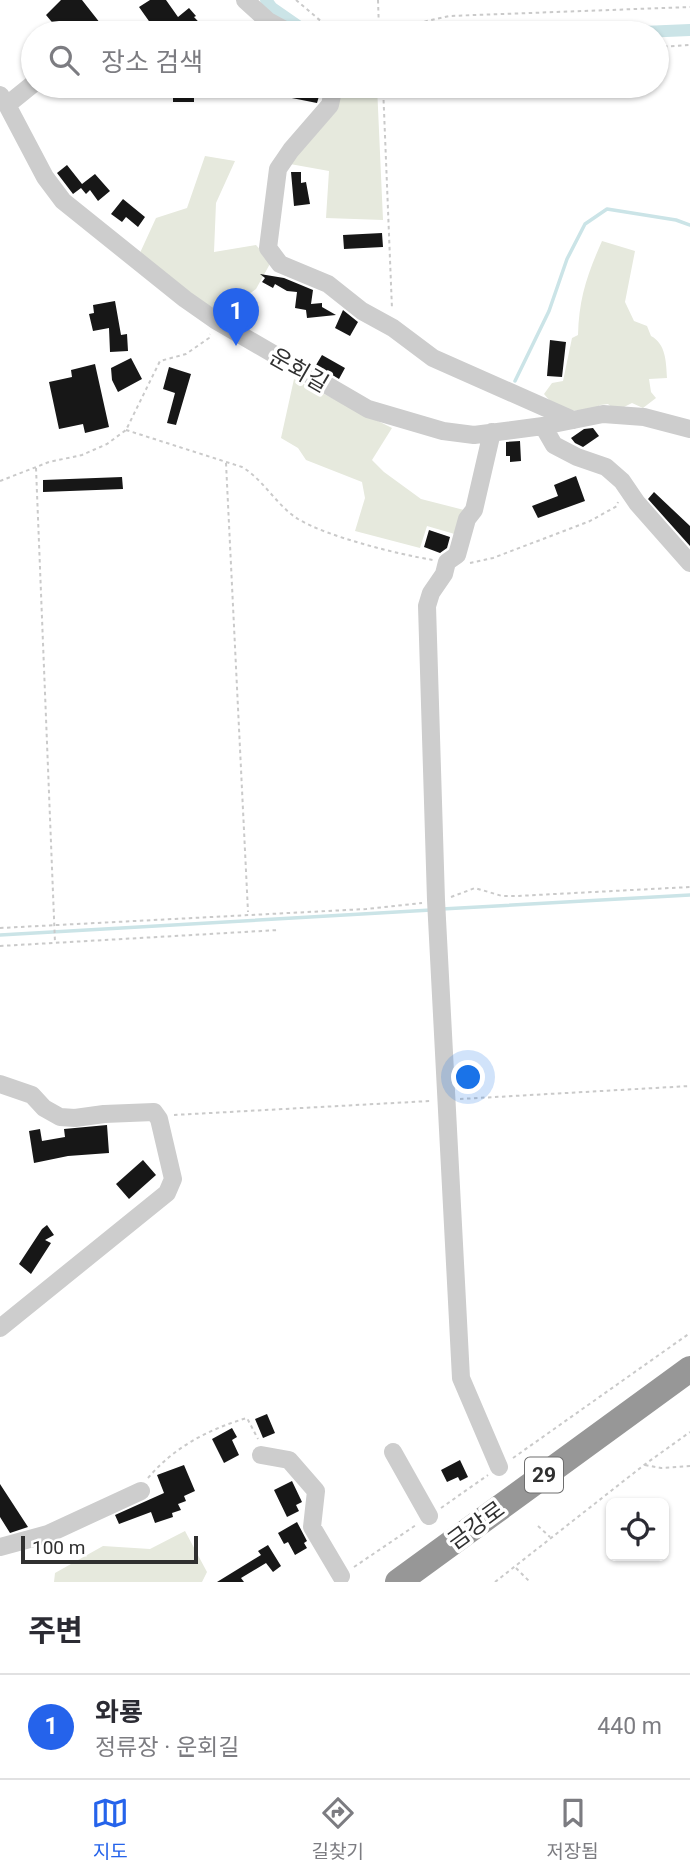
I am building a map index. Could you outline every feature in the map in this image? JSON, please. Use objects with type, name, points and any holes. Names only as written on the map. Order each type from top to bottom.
[{"type":"highway","name":"금강로","points":[[423,1576],[690,1369]]},
{"type":"highway","name":"금강로","points":[[398,1582],[423,1576],[690,1387]]},
{"type":"highway","points":[[386,1582],[423,1576]]},
{"type":"street","points":[[245,0],[268,21]]},
{"type":"street","points":[[4,100],[21,91]]},
{"type":"street","points":[[332,98],[330,106],[278,169],[268,248],[280,264],[328,285],[362,312],[393,328],[433,358],[573,420]]},
{"type":"street","name":"운회길","points":[[4,100],[45,177],[63,201],[215,320],[368,409],[443,431],[474,435],[544,426],[603,414],[668,421],[690,429]]},
{"type":"street","points":[[544,426],[554,445],[606,467],[621,481],[690,563]]},
{"type":"street","points":[[492,432],[474,510],[467,519],[457,555],[447,562],[444,575],[427,606],[436,907],[461,1378],[499,1467]]},
{"type":"street","points":[[0,1084],[32,1095],[44,1108],[60,1117],[154,1112],[159,1119],[173,1179],[167,1193],[0,1328]]},
{"type":"street","points":[[393,1452],[429,1516]]},
{"type":"street","points":[[261,1455],[289,1460],[316,1490],[312,1527],[341,1576]]},
{"type":"street","points":[[0,1547],[48,1534],[141,1491]]},
{"type":"path","points":[[296,0],[321,21]]},
{"type":"path","points":[[378,0],[379,21]]},
{"type":"path","points":[[428,21],[449,16],[690,7]]},
{"type":"path","points":[[669,46],[690,45]]},
{"type":"path","points":[[383,98],[393,328]]},
{"type":"path","points":[[0,481],[49,462],[82,455],[107,444],[126,430],[160,360],[186,354],[209,338],[215,320]]},
{"type":"path","points":[[126,430],[251,472],[278,503],[298,519],[334,535],[447,562],[473,564],[590,521],[617,506],[621,481]]},
{"type":"path","points":[[226,462],[248,913]]},
{"type":"path","points":[[36,468],[55,943]]},
{"type":"path","points":[[0,928],[248,913],[436,907],[475,888],[502,896],[517,896],[690,887]]},
{"type":"path","points":[[0,946],[279,930]]},
{"type":"path","points":[[159,1119],[170,1115],[690,1086]]},
{"type":"path","points":[[141,1491],[149,1476],[191,1440],[247,1418],[256,1434],[261,1455]]},
{"type":"path","points":[[495,1582],[690,1432]]},
{"type":"path","points":[[644,1465],[661,1468],[690,1466]]},
{"type":"path","points":[[538,1526],[551,1538]]},
{"type":"path","points":[[514,1567],[529,1582]]},
{"type":"shaded area","points":[[339,98],[378,98],[383,220],[326,218],[329,171],[290,164],[338,109]]},
{"type":"shaded area","points":[[205,156],[235,161],[216,203],[214,252],[256,245],[271,262],[256,289],[218,317],[139,255],[156,218],[187,208]]},
{"type":"shaded area","points":[[602,241],[635,251],[625,302],[634,321],[647,326],[651,336],[660,344],[667,378],[649,379],[651,392],[656,398],[643,408],[632,403],[616,411],[608,404],[600,405],[595,410],[566,410],[555,405],[544,394],[552,383],[563,381],[572,338],[578,335],[585,287]]},
{"type":"shaded area","points":[[294,379],[392,428],[372,460],[421,499],[468,511],[458,535],[427,526],[420,548],[355,531],[365,498],[362,482],[306,460],[298,448],[281,438]]},
{"type":"shaded area","points":[[185,1531],[207,1572],[202,1582],[54,1582],[55,1573],[103,1546],[150,1549]]},
{"type":"building","points":[[61,0],[82,0],[98,21],[51,21],[46,15]]},
{"type":"building","points":[[150,0],[166,0],[178,17],[189,8],[198,21],[149,21],[139,7]]},
{"type":"building","points":[[173,98],[194,98],[194,102],[173,102]]},
{"type":"building","points":[[292,98],[318,98],[317,103]]},
{"type":"building","points":[[67,165],[82,184],[95,174],[110,191],[98,201],[90,190],[86,194],[81,188],[73,194],[57,173]]},
{"type":"building","points":[[291,172],[301,172],[301,183],[306,182],[310,204],[294,206]]},
{"type":"building","points":[[123,199],[145,217],[138,227],[126,217],[122,222],[111,214]]},
{"type":"building","points":[[382,233],[383,247],[344,249],[343,235]]},
{"type":"building","points":[[260,274],[284,278],[313,290],[311,304],[322,303],[322,307],[336,315],[307,318],[306,310],[295,308],[297,292],[287,291],[275,284],[273,288],[262,282],[265,278]]},
{"type":"building","points":[[115,301],[121,335],[127,334],[128,351],[110,352],[109,328],[93,331],[89,314],[94,313],[93,305]]},
{"type":"building","points":[[343,310],[358,322],[350,336],[335,328]]},
{"type":"building","points":[[550,340],[566,342],[562,377],[547,376]]},
{"type":"building","points":[[322,355],[345,368],[339,379],[316,365]]},
{"type":"building","points":[[131,358],[142,379],[118,392],[112,380],[111,368]]},
{"type":"building","points":[[95,364],[109,427],[85,433],[83,424],[59,429],[49,382],[72,377],[71,370]]},
{"type":"building","points":[[169,367],[191,374],[176,425],[167,423],[175,393],[163,389]]},
{"type":"building","points":[[593,428],[599,436],[583,447],[571,438],[584,429]]},
{"type":"building","points":[[520,441],[521,461],[510,462],[510,456],[506,456],[506,442]]},
{"type":"building","points":[[576,476],[585,501],[538,518],[532,506],[558,496],[554,485]]},
{"type":"building","points":[[122,477],[123,489],[43,492],[43,480]]},
{"type":"building","points":[[654,492],[690,526],[690,546],[648,499]]},
{"type":"building","points":[[429,530],[450,537],[447,548],[440,553],[424,547]]},
{"type":"building","points":[[107,1125],[109,1153],[68,1156],[34,1163],[29,1131],[40,1129],[42,1141],[65,1137],[64,1129]]},
{"type":"building","points":[[143,1160],[156,1175],[129,1199],[116,1184]]},
{"type":"building","points":[[47,1225],[54,1235],[45,1240],[51,1243],[31,1274],[19,1264]]},
{"type":"building","points":[[267,1414],[275,1433],[263,1438],[255,1419]]},
{"type":"building","points":[[232,1428],[237,1437],[232,1440],[239,1455],[224,1463],[212,1439]]},
{"type":"building","points":[[460,1460],[468,1477],[460,1481],[458,1477],[447,1482],[441,1470]]},
{"type":"building","points":[[184,1465],[195,1491],[184,1496],[186,1501],[178,1504],[181,1510],[172,1513],[173,1517],[155,1523],[151,1512],[119,1524],[115,1515],[164,1493],[157,1475]]},
{"type":"building","points":[[292,1481],[302,1502],[296,1505],[299,1511],[287,1517],[274,1490]]},
{"type":"building","points":[[0,1484],[28,1527],[10,1533],[0,1517]]},
{"type":"building","points":[[297,1522],[307,1541],[304,1543],[307,1548],[295,1555],[288,1542],[284,1544],[278,1533]]},
{"type":"building","points":[[268,1545],[281,1566],[273,1572],[266,1563],[241,1578],[244,1582],[217,1582],[261,1555],[258,1551]]},
{"type":"waterway","points":[[266,0],[272,8],[291,21]]},
{"type":"waterway","points":[[669,31],[690,30]]},
{"type":"waterway","points":[[515,381],[549,311],[567,259],[585,224],[607,209],[676,220],[690,225]]},
{"type":"waterway","points":[[442,909],[690,895]]},
{"type":"waterway","points":[[0,935],[431,910]]},
{"type":"place","name":"와룡","points":[[236,346]]}]
